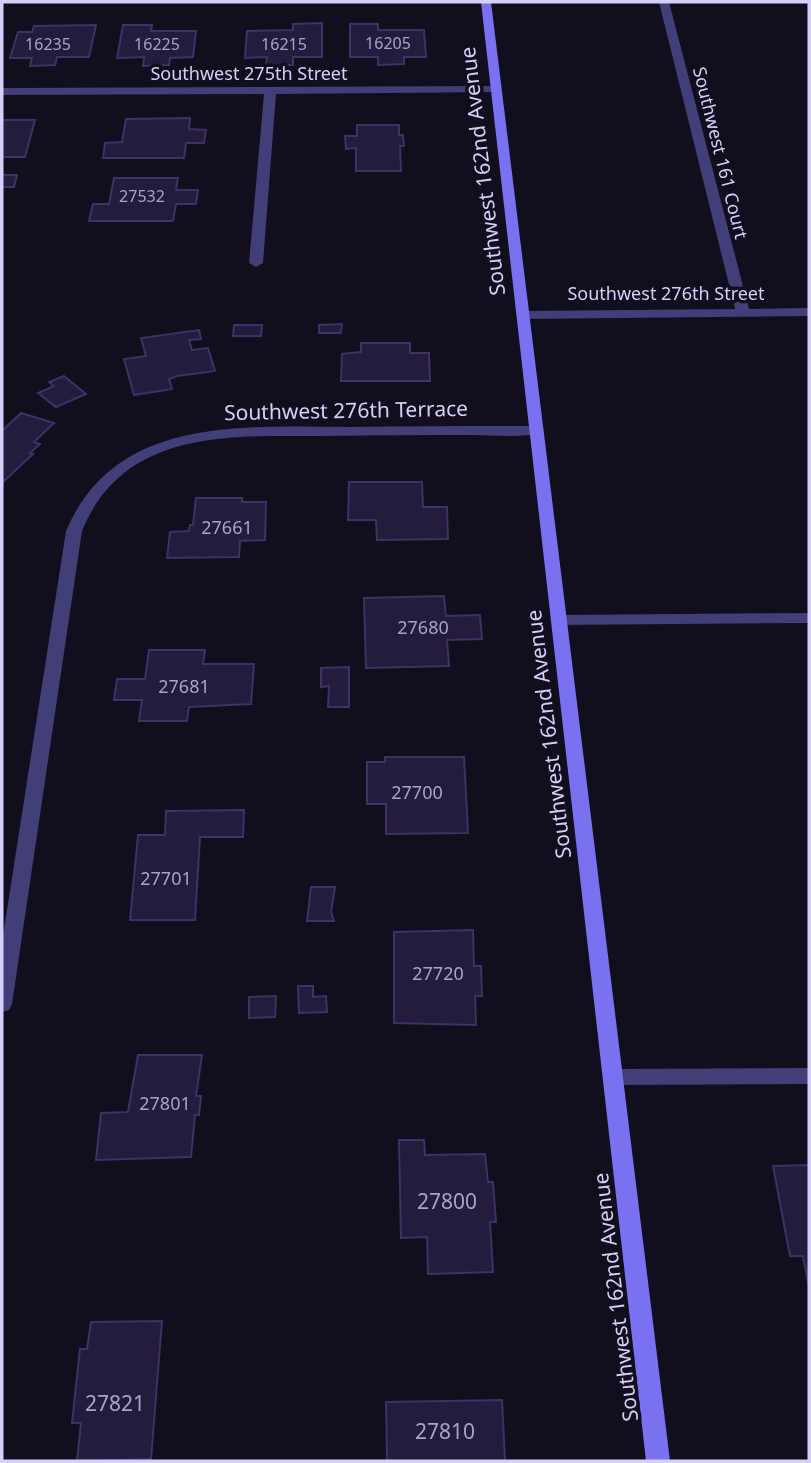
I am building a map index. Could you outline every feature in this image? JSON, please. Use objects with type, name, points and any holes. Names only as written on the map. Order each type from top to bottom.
[{"type":"street","name":"Southwest 162nd Avenue","points":[[486,2],[658,1461]]},
{"type":"street","name":"Southwest 161 Court","points":[[664,2],[743,313]]},
{"type":"street","name":"Southwest 275th Street","points":[[2,92],[496,90]]},
{"type":"street","points":[[256,263],[270,91]]},
{"type":"street","name":"Southwest 276th Street","points":[[523,315],[809,312]]},
{"type":"street","name":"Southwest 276th Terrace","points":[[2,1004],[74,531],[91,497],[121,467],[179,441],[223,432],[537,430]]},
{"type":"street","points":[[558,620],[809,618]]},
{"type":"street","points":[[612,1077],[809,1076]]},
{"type":"building","points":[[322,23],[322,57],[293,57],[293,65],[266,65],[267,57],[245,58],[247,31],[293,30],[293,24]]},
{"type":"building","points":[[350,24],[378,24],[378,30],[424,30],[426,57],[404,57],[404,64],[378,65],[378,57],[350,57]]},
{"type":"building","points":[[96,25],[89,57],[57,57],[55,65],[30,66],[32,58],[10,58],[18,32],[32,32],[34,26]]},
{"type":"building","points":[[123,25],[152,25],[151,31],[196,31],[193,57],[170,58],[169,65],[143,66],[144,57],[117,58]]},
{"type":"building","points":[[190,118],[189,129],[206,130],[204,143],[186,143],[184,158],[103,158],[105,143],[122,142],[126,119]]},
{"type":"building","points":[[2,120],[35,120],[25,157],[2,157]]},
{"type":"building","points":[[357,125],[399,125],[399,135],[403,135],[404,146],[400,146],[401,171],[356,171],[356,148],[346,149],[345,136],[357,136]]},
{"type":"building","points":[[2,175],[17,175],[14,187],[2,187]]},
{"type":"building","points":[[114,178],[178,178],[176,190],[198,190],[196,204],[176,204],[173,221],[89,221],[93,204],[109,204]]},
{"type":"building","points":[[342,324],[341,333],[319,333],[319,325]]},
{"type":"building","points":[[234,325],[262,325],[261,336],[233,336]]},
{"type":"building","points":[[199,330],[201,339],[189,340],[192,350],[208,348],[215,371],[177,376],[169,379],[172,389],[134,395],[124,359],[146,356],[141,338]]},
{"type":"building","points":[[361,343],[410,343],[410,353],[429,353],[430,381],[341,381],[342,354],[361,352]]},
{"type":"building","points":[[64,376],[86,394],[56,407],[38,393],[54,386],[49,382]]},
{"type":"building","points":[[21,413],[54,423],[34,442],[40,444],[30,453],[33,454],[2,483],[2,431]]},
{"type":"building","points":[[349,482],[422,482],[423,507],[447,507],[448,539],[377,540],[376,520],[348,520]]},
{"type":"building","points":[[196,498],[242,498],[242,502],[266,502],[265,540],[240,541],[239,557],[167,558],[170,532],[189,531],[190,525],[193,525]]},
{"type":"building","points":[[444,596],[446,616],[480,615],[482,639],[447,640],[449,666],[366,668],[364,598]]},
{"type":"building","points":[[149,650],[205,650],[203,664],[254,664],[251,704],[189,707],[187,721],[139,721],[142,700],[114,700],[117,679],[145,679]]},
{"type":"building","points":[[349,667],[349,707],[328,707],[329,686],[321,687],[321,668]]},
{"type":"building","points":[[385,757],[464,757],[468,833],[386,834],[386,804],[367,804],[367,762],[385,762]]},
{"type":"building","points":[[244,810],[243,837],[200,837],[195,920],[130,920],[138,835],[165,835],[166,811]]},
{"type":"building","points":[[311,887],[335,887],[331,912],[334,921],[307,921]]},
{"type":"building","points":[[473,930],[474,966],[481,966],[482,996],[475,996],[476,1025],[394,1023],[394,932]]},
{"type":"building","points":[[298,986],[313,986],[313,997],[326,996],[327,1012],[299,1013]]},
{"type":"building","points":[[276,996],[275,1017],[249,1018],[249,997]]},
{"type":"building","points":[[138,1055],[202,1055],[196,1096],[201,1096],[199,1115],[195,1115],[191,1157],[96,1160],[101,1113],[128,1112]]},
{"type":"building","points":[[399,1140],[424,1140],[425,1155],[485,1154],[488,1182],[493,1182],[496,1222],[490,1222],[493,1272],[428,1274],[427,1237],[401,1238]]},
{"type":"building","points":[[809,1165],[809,1287],[803,1256],[790,1256],[773,1166]]},
{"type":"building","points":[[162,1321],[151,1459],[77,1461],[81,1423],[72,1423],[80,1349],[87,1349],[91,1322]]},
{"type":"building","points":[[502,1400],[505,1461],[387,1461],[386,1402]]}]
